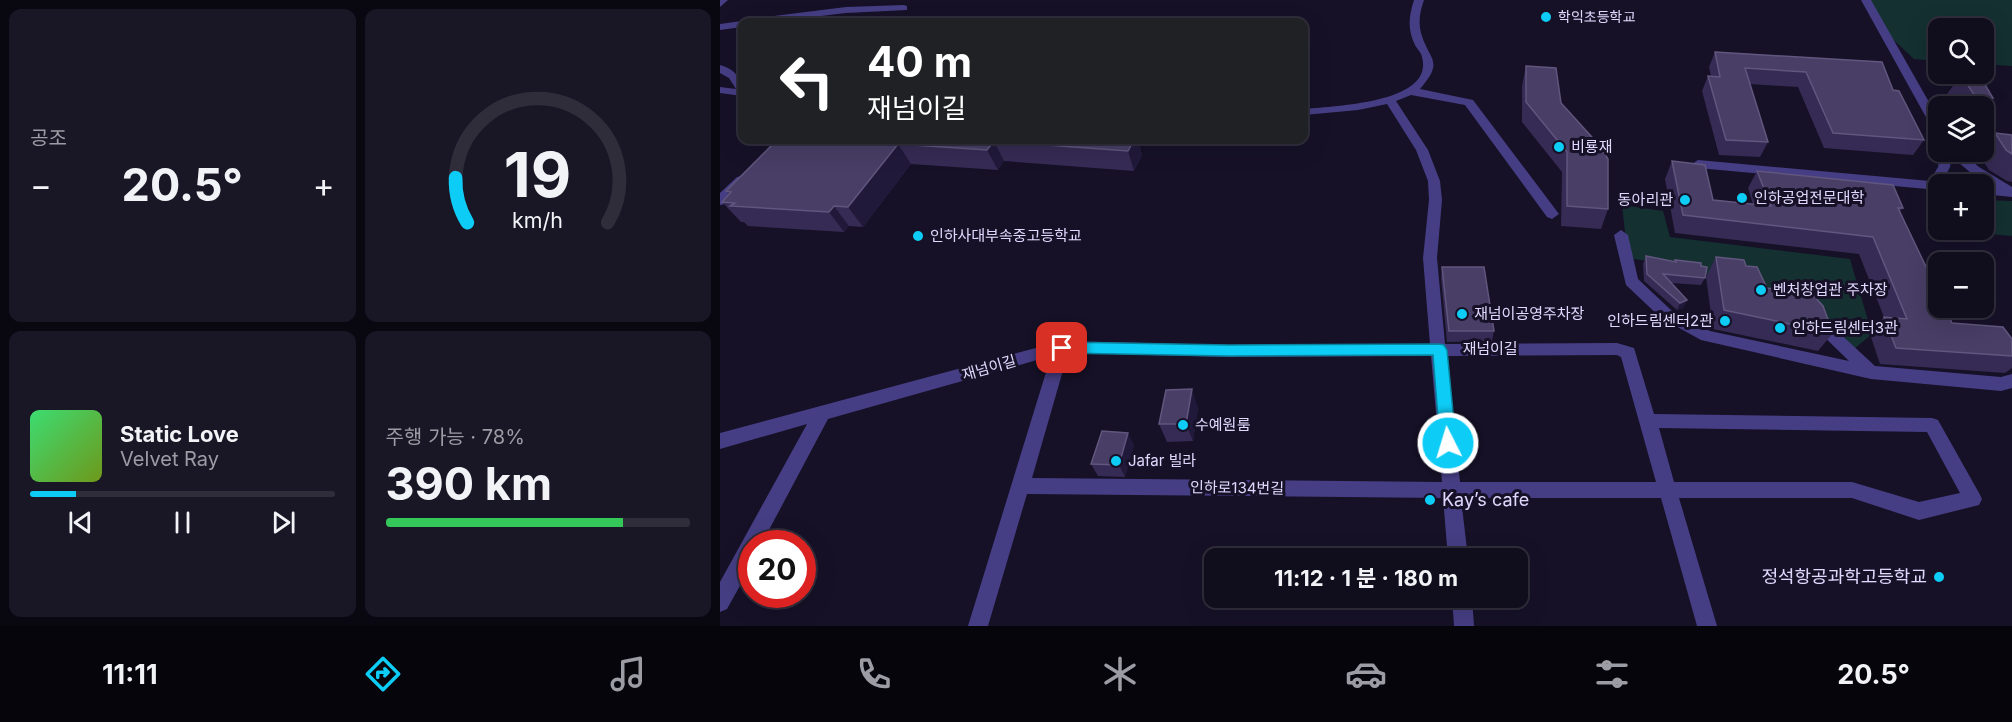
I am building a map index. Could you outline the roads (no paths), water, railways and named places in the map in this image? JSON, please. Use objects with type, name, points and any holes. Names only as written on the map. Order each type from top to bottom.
[{"type":"lane","points":[[720,4],[723,0]]},
{"type":"lane","points":[[1308,112],[1391,102],[1420,83],[1427,73],[1429,61],[1414,33],[1414,14],[1419,0]]},
{"type":"lane","points":[[1866,0],[1928,110]]},
{"type":"lane","points":[[783,18],[846,10],[904,9],[896,18]]},
{"type":"lane","points":[[720,27],[738,25]]},
{"type":"lane","points":[[720,68],[733,76],[738,85]]},
{"type":"lane","points":[[721,91],[738,92]]},
{"type":"lane","points":[[1410,91],[1470,102],[1552,214],[1483,121],[1470,102]]},
{"type":"lane","points":[[1391,102],[1421,148],[1430,165],[1434,182],[1436,201],[1430,256],[1457,548]]},
{"type":"lane","points":[[1966,162],[2012,193]]},
{"type":"lane","points":[[1698,164],[1928,185]]},
{"type":"lane","points":[[720,201],[752,170]]},
{"type":"lane","points":[[1994,191],[2012,193]]},
{"type":"lane","points":[[1621,234],[1631,281],[1666,315],[1706,336],[1871,372],[2001,384],[2012,381]]},
{"type":"lane","points":[[1808,313],[1871,372]]},
{"type":"lane","points":[[978,626],[1062,348]]},
{"type":"lane","name":"재넘이길","points":[[720,441],[1062,348],[1229,351],[1617,349],[1628,352],[1707,626]]},
{"type":"lane","points":[[759,530],[821,415]]},
{"type":"lane","points":[[1648,421],[1932,425],[1973,500],[1919,511],[1852,490],[1668,490]]},
{"type":"lane","name":"인하로134번길","points":[[1022,486],[1668,490]]},
{"type":"lane","points":[[720,602],[738,569]]},
{"type":"lane","points":[[1463,608],[1464,626]]},
{"type":"place","name":"학익초등학교","points":[[1546,17]]},
{"type":"place","name":"비룡재","points":[[1559,147]]},
{"type":"place","name":"인하공업전문대학","points":[[1742,198]]},
{"type":"place","name":"동아리관","points":[[1685,200]]},
{"type":"place","name":"인하사대부속중고등학교","points":[[918,236]]},
{"type":"place","name":"벤처창업관 주차장","points":[[1761,290]]},
{"type":"place","name":"재넘이공영주차장","points":[[1462,314]]},
{"type":"place","name":"인하드림센터2관","points":[[1725,321]]},
{"type":"place","name":"인하드림센터3관","points":[[1780,328]]},
{"type":"place","name":"수예원룸","points":[[1183,425]]},
{"type":"place","name":"Jafar 빌라","points":[[1116,461]]},
{"type":"place","name":"Kay’s cafe","points":[[1430,500]]},
{"type":"place","name":"정석항공과학고등학교","points":[[1939,577]]}]
